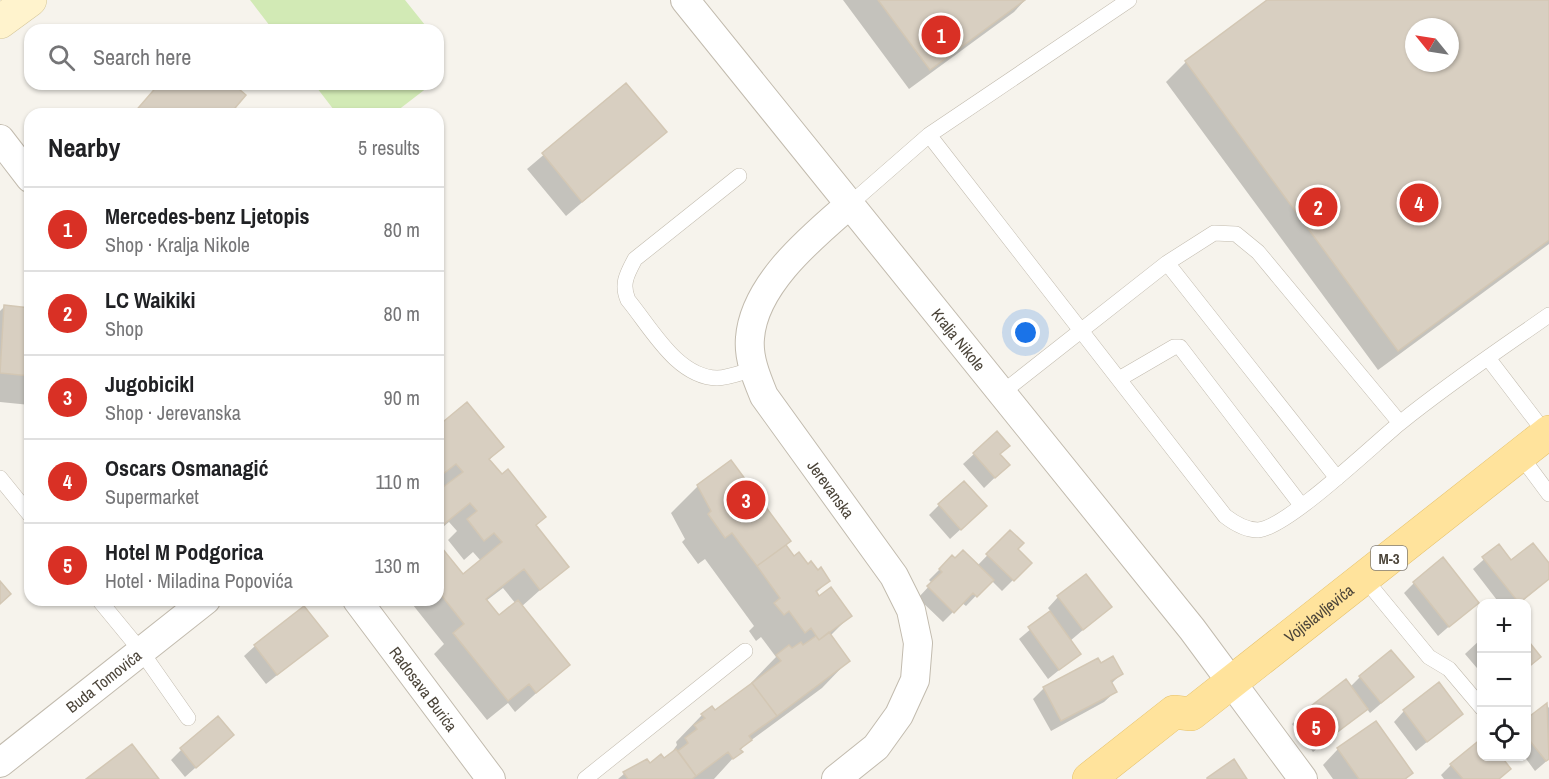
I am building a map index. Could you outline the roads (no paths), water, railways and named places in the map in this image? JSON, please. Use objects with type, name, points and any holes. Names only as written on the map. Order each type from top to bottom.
[{"type":"main road","name":"Vojislavljevića","points":[[1089,779],[1174,712],[1191,714],[1548,433]]},
{"type":"street","points":[[0,21],[30,0]]},
{"type":"street","name":"Kralja Nikole","points":[[685,0],[1003,392],[1232,682],[1303,779]]},
{"type":"street","points":[[0,139],[24,170]]},
{"type":"street","name":"Jerevanska","points":[[836,779],[876,747],[900,715],[915,680],[918,643],[910,610],[894,576],[764,396],[754,369],[749,339],[758,308],[797,250],[850,204]]},
{"type":"street","name":"Buda Tomovića","points":[[0,763],[198,606]]},
{"type":"street","name":"Radosava Burića","points":[[361,606],[491,779]]},
{"type":"lane","points":[[850,204],[929,135],[1129,0]]},
{"type":"lane","points":[[929,135],[1225,516],[1239,526],[1258,530],[1278,523],[1401,423],[1549,315]]},
{"type":"lane","points":[[739,176],[635,259],[626,275],[624,289],[628,300],[677,360],[694,374],[719,378],[754,369]]},
{"type":"lane","points":[[1003,392],[1167,263],[1214,233],[1236,234],[1258,252],[1401,423]]},
{"type":"lane","points":[[1167,263],[1337,477]]},
{"type":"lane","points":[[1119,379],[1174,347],[1180,347],[1301,505]]},
{"type":"lane","points":[[1488,358],[1548,433]]},
{"type":"lane","points":[[1520,455],[1549,494]]},
{"type":"lane","points":[[0,478],[24,508]]},
{"type":"lane","points":[[1364,578],[1429,657],[1449,669],[1481,707]]},
{"type":"lane","points":[[109,606],[188,718]]},
{"type":"lane","points":[[585,779],[745,651]]},
{"type":"place","name":"Mercedes-benz Ljetopis","points":[[941,35]]},
{"type":"place","name":"Oscars Osmanagić","points":[[1419,203]]},
{"type":"place","name":"LC Waikiki","points":[[1318,207]]},
{"type":"place","name":"Jugobicikl","points":[[746,500]]},
{"type":"place","name":"Hotel M Podgorica","points":[[1316,727]]}]
